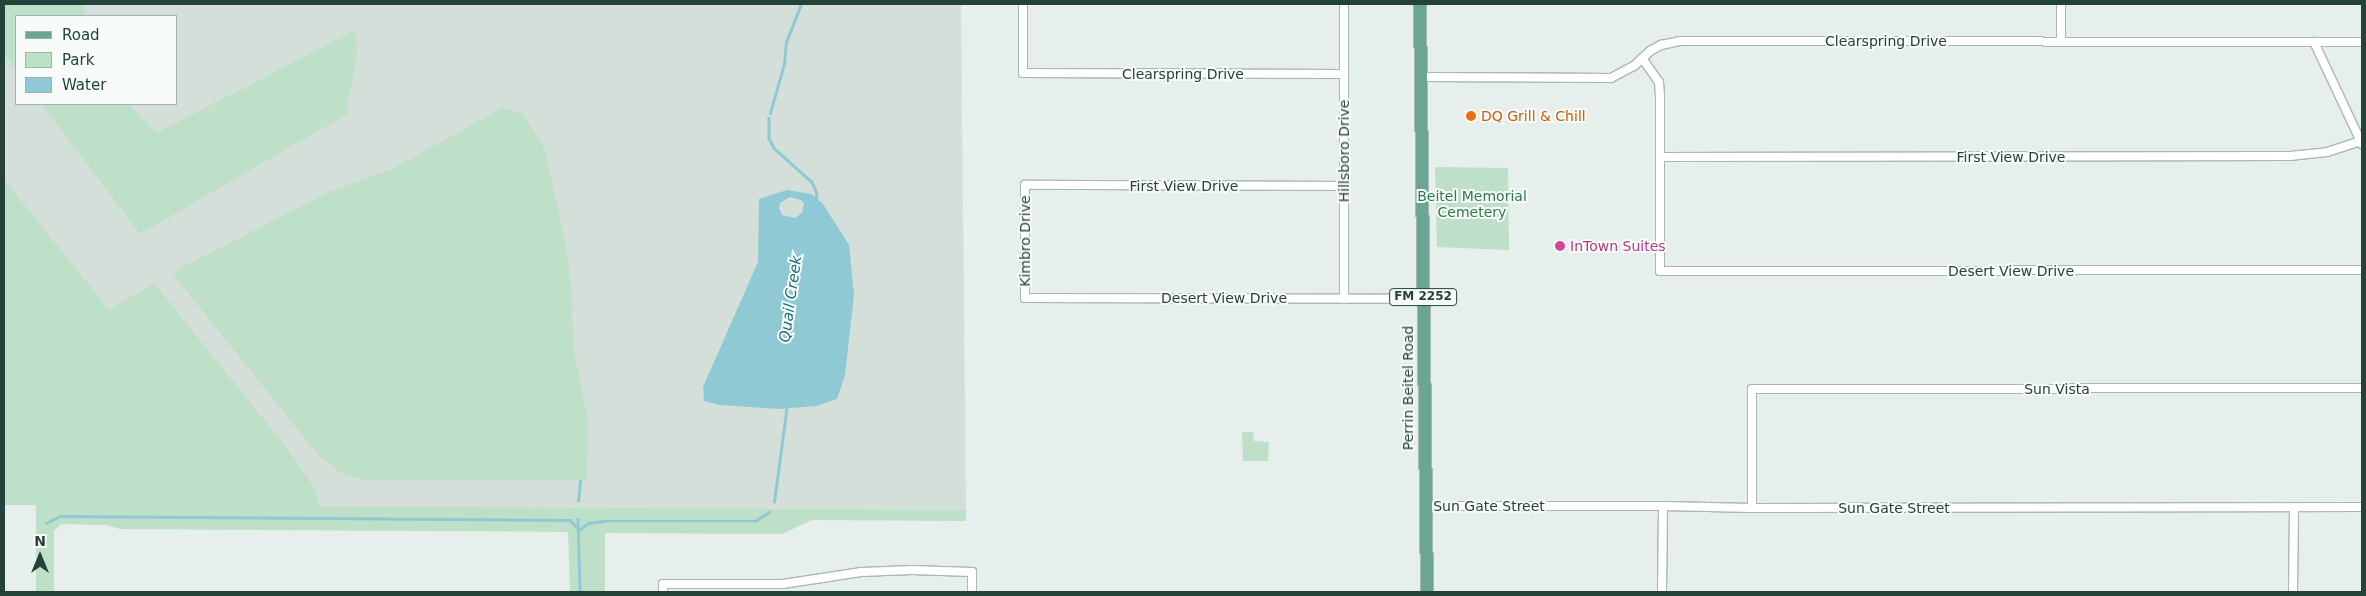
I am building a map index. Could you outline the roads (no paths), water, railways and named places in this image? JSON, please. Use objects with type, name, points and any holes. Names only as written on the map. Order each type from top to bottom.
[{"type":"main road","name":"Perrin Beitel Road","points":[[1420,4],[1427,592]]},
{"type":"street","name":"Clearspring Drive","points":[[1023,4],[1022,74],[1344,74]]},
{"type":"street","name":"Hillsboro Drive","points":[[1344,4],[1344,298]]},
{"type":"street","points":[[2061,4],[2062,41]]},
{"type":"street","name":"Clearspring Drive","points":[[1421,77],[1600,79],[1621,74],[1661,45],[1680,41],[2362,42]]},
{"type":"street","points":[[2314,42],[2361,143]]},
{"type":"street","points":[[1642,58],[1659,82],[1660,157]]},
{"type":"street","name":"First View Drive","points":[[1660,157],[2290,156],[2327,152],[2361,143]]},
{"type":"street","name":"Desert View Drive","points":[[1660,157],[1660,271],[2362,270]]},
{"type":"street","name":"First View Drive","points":[[1025,185],[1344,186]]},
{"type":"street","name":"Kimbro Drive","points":[[1024,298],[1025,185]]},
{"type":"street","name":"Desert View Drive","points":[[1024,298],[1423,299]]},
{"type":"street","name":"Sun Vista","points":[[1752,508],[1752,389],[2362,388]]},
{"type":"street","name":"Sun Gate Street","points":[[1425,506],[1752,508],[2362,507]]},
{"type":"street","points":[[1662,592],[1663,506]]},
{"type":"street","points":[[2293,592],[2294,507]]},
{"type":"street","points":[[663,588],[783,584],[886,570],[972,572],[972,592]]},
{"type":"water","points":[[787,190],[811,194],[823,204],[849,245],[854,295],[845,375],[837,399],[816,406],[779,409],[721,405],[704,401],[703,387],[758,262],[759,199]],"holes":[[[790,197],[801,200],[804,203],[802,213],[795,218],[782,215],[779,208],[780,203]]]},
{"type":"waterway","name":"Quail Creek","points":[[770,113],[784,64],[786,42],[801,4]]},
{"type":"waterway","name":"Quail Creek","points":[[769,118],[769,138],[774,148],[812,182],[817,193],[816,201]]},
{"type":"waterway","name":"Quail Creek","points":[[774,502],[787,405]]},
{"type":"waterway","points":[[578,501],[580,481]]},
{"type":"waterway","name":"Quail Creek","points":[[579,530],[588,523],[604,521],[755,521],[769,512]]},
{"type":"waterway","points":[[46,523],[60,516],[570,520],[579,530]]},
{"type":"waterway","name":"Quail Creek","points":[[578,519],[580,592]]},
{"type":"place","name":"DQ Grill & Chill","points":[[1471,116]]},
{"type":"place","name":"InTown Suites","points":[[1560,246]]},
{"type":"park label","name":"Beitel Memorial Cemetery","points":[[1472,204]]}]
